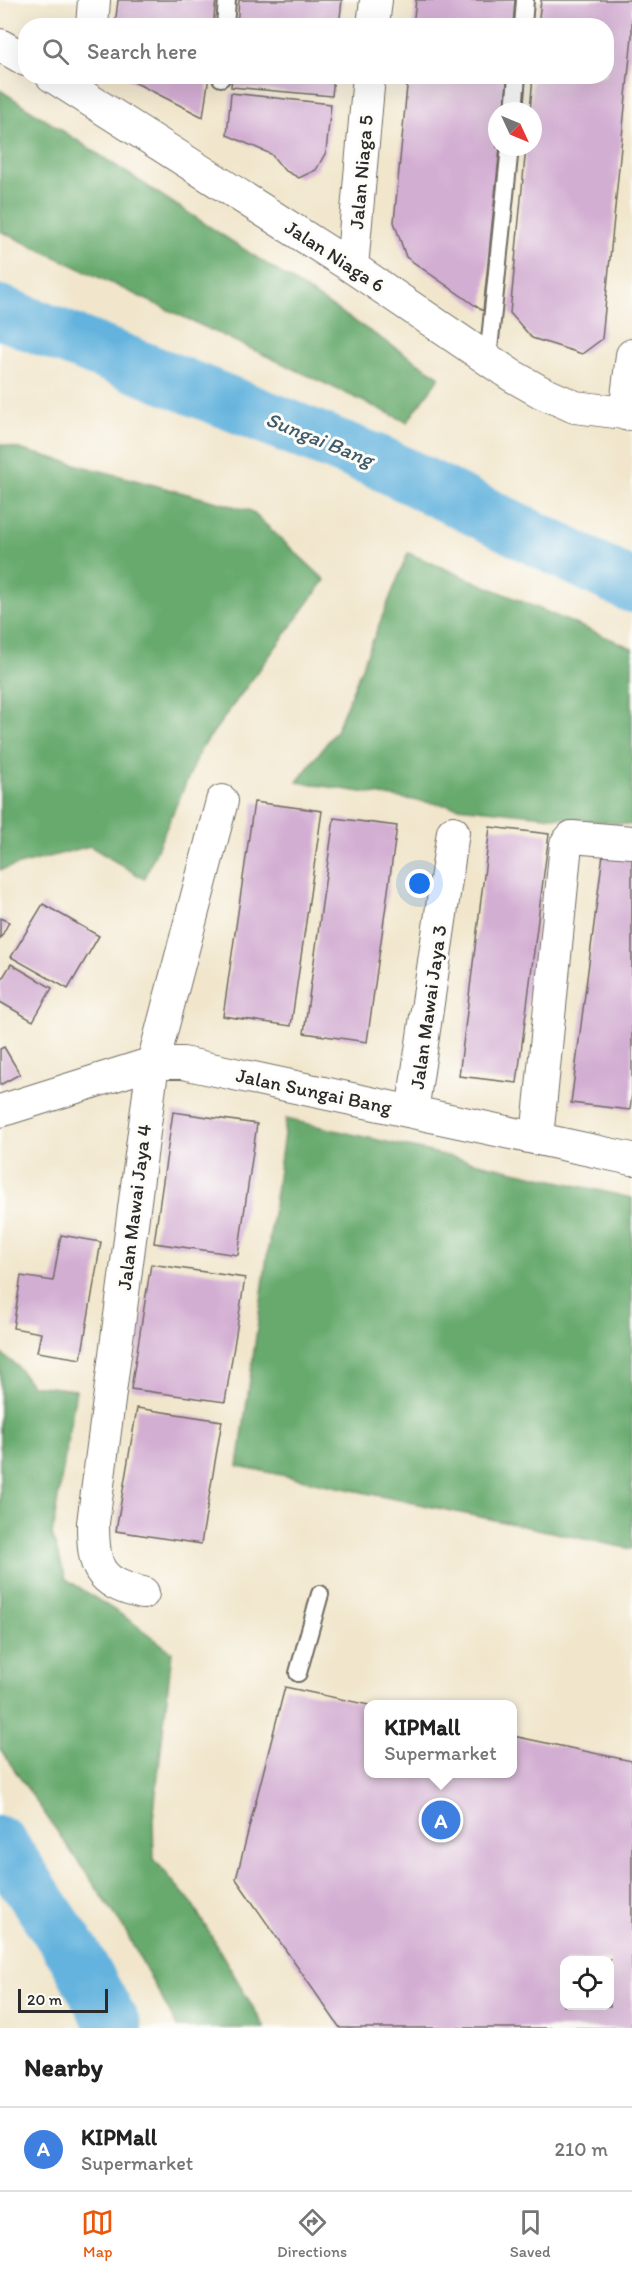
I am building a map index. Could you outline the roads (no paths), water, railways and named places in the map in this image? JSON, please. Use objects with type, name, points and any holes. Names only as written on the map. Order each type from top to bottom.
[{"type":"street","points":[[93,18],[94,0]]},
{"type":"street","points":[[375,18],[376,0]]},
{"type":"street","points":[[0,45],[18,55]]},
{"type":"street","name":"Jalan Niaga 5","points":[[352,267],[368,84]]},
{"type":"street","name":"Jalan Niaga 6","points":[[86,86],[488,359],[541,392],[575,407],[630,417]]},
{"type":"street","points":[[630,417],[632,355]]},
{"type":"street","name":"Jalan Mawai Jaya 4","points":[[143,1593],[117,1585],[98,1568],[93,1551],[93,1523],[153,1063],[222,801]]},
{"type":"street","name":"Jalan Mawai Jaya 3","points":[[412,1112],[453,832]]},
{"type":"street","points":[[537,1138],[566,844],[572,837],[632,842]]},
{"type":"street","name":"Jalan Sungai Bang","points":[[0,1112],[153,1063],[183,1063],[632,1159]]},
{"type":"lane","points":[[226,18],[227,0]]},
{"type":"lane","points":[[524,18],[525,0]]},
{"type":"lane","points":[[515,102],[516,84]]},
{"type":"lane","points":[[488,359],[509,156]]},
{"type":"lane","points":[[298,1672],[320,1594]]},
{"type":"waterway","name":"Sungai Bang","points":[[0,312],[381,463],[632,586]]},
{"type":"waterway","points":[[0,1843],[76,1957],[115,2028]]},
{"type":"place","name":"KIPMall","points":[[441,1820]]}]
